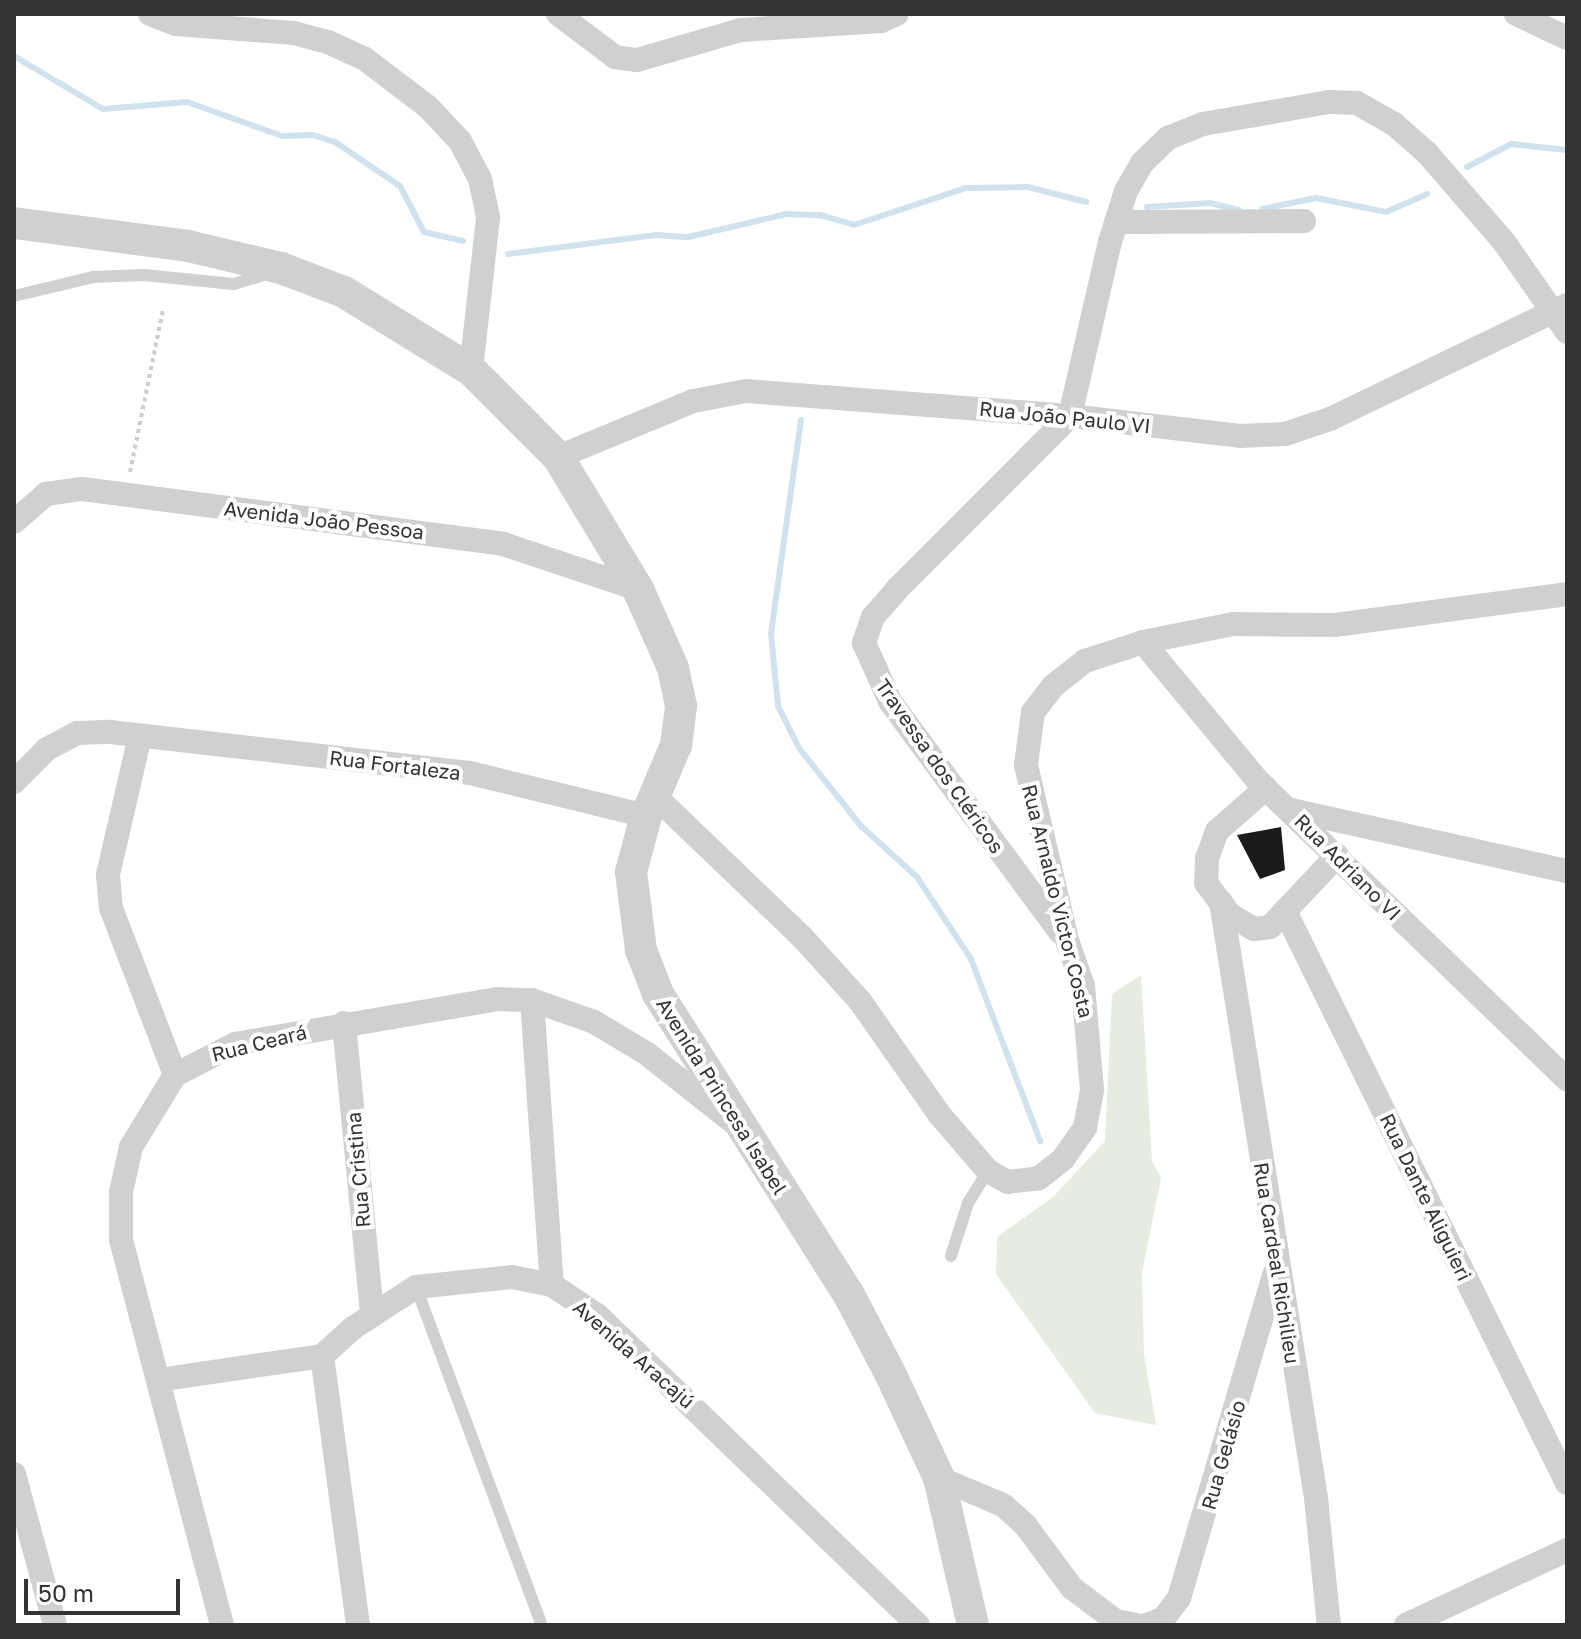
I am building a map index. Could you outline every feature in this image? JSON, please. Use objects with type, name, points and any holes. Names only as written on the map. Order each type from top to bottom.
[{"type":"street","points":[[150,14],[176,24],[294,33],[328,42],[365,59],[428,107],[460,141],[480,179],[488,218],[471,370]]},
{"type":"street","points":[[558,14],[615,57],[637,60],[741,30],[886,16]]},
{"type":"street","points":[[1516,14],[1567,38]]},
{"type":"street","points":[[1070,416],[1116,222],[1142,163],[1168,138],[1203,124],[1329,102],[1357,103],[1394,124],[1427,153],[1561,307],[1567,332]]},
{"type":"street","points":[[1116,222],[1304,221]]},
{"type":"street","name":"Avenida Princesa Isabel","points":[[14,223],[188,246],[281,268],[344,292],[471,370],[558,457],[638,589],[673,668],[681,706],[676,745],[651,807],[631,872],[641,950],[658,994],[849,1295],[939,1478],[973,1625]]},
{"type":"street","name":"Rua João Paulo VI","points":[[558,457],[693,401],[746,391],[1070,416],[1240,436],[1285,434],[1330,419],[1561,307]]},
{"type":"street","name":"Travessa dos Cléricos","points":[[1067,940],[890,701],[864,643],[873,617],[897,589],[1070,416]]},
{"type":"street","name":"Avenida João Pessoa","points":[[14,522],[46,494],[82,489],[503,544],[638,589]]},
{"type":"street","name":"Rua Arnaldo Victor Costa","points":[[988,1171],[1008,1182],[1039,1178],[1063,1159],[1085,1127],[1092,1046],[1083,986],[1067,940],[1026,765],[1033,712],[1053,686],[1085,661],[1143,642],[1233,624],[1335,625],[1567,594]]},
{"type":"street","name":"Rua Adriano VI","points":[[1143,642],[1266,788],[1567,1079]]},
{"type":"street","name":"Rua Fortaleza","points":[[14,782],[47,749],[77,733],[140,736],[470,773],[651,807]]},
{"type":"street","points":[[140,736],[108,875],[111,908],[175,1075],[131,1147],[121,1192],[121,1240],[222,1625]]},
{"type":"street","points":[[1266,788],[1217,831],[1207,858],[1206,883],[1221,902],[1254,929],[1270,927],[1337,856]]},
{"type":"street","points":[[651,807],[802,937],[860,1001],[939,1114],[988,1171]]},
{"type":"street","points":[[1291,810],[1567,871]]},
{"type":"street","name":"Rua Cardeal Richilieu","points":[[1221,902],[1276,1268],[1316,1498],[1329,1625]]},
{"type":"street","name":"Rua Dante Aliguieri","points":[[1285,911],[1567,1483]]},
{"type":"street","name":"Rua Ceará","points":[[175,1075],[235,1044],[497,999],[532,1000],[594,1022],[646,1053],[741,1128]]},
{"type":"street","points":[[532,1000],[552,1285]]},
{"type":"street","name":"Rua Cristina","points":[[344,1023],[372,1316]]},
{"type":"street","name":"Rua Gelásio","points":[[1147,1625],[1164,1618],[1179,1598],[1276,1268]]},
{"type":"street","name":"Avenida Aracajú","points":[[322,1356],[372,1316],[416,1287],[512,1277],[552,1285],[638,1351],[918,1625]]},
{"type":"street","points":[[158,1380],[322,1356],[358,1625]]},
{"type":"street","points":[[14,1474],[55,1625]]},
{"type":"street","points":[[939,1478],[1003,1505],[1026,1526],[1072,1588],[1116,1621],[1136,1625]]},
{"type":"street","points":[[1406,1625],[1567,1550]]},
{"type":"lane","points":[[14,296],[93,277],[144,275],[234,284],[281,268]]},
{"type":"lane","points":[[951,1256],[968,1203],[988,1171]]},
{"type":"lane","points":[[416,1287],[542,1625]]},
{"type":"path","points":[[126,494],[163,310]]},
{"type":"shaded area","points":[[1141,975],[1152,1161],[1161,1178],[1142,1273],[1144,1355],[1156,1425],[1095,1413],[996,1274],[997,1237],[1053,1197],[1105,1141],[1112,994]]},
{"type":"building","points":[[1281,827],[1285,870],[1260,879],[1237,835]]},
{"type":"waterway","points":[[14,56],[103,109],[187,102],[282,136],[313,135],[335,142],[400,186],[424,232],[463,241]]},
{"type":"waterway","points":[[1467,167],[1511,144],[1567,150]]},
{"type":"waterway","points":[[508,254],[656,235],[688,237],[787,214],[820,215],[854,225],[966,188],[1028,187],[1086,202]]},
{"type":"waterway","points":[[1262,209],[1316,198],[1386,212],[1427,194]]},
{"type":"waterway","points":[[1147,207],[1210,203],[1239,210]]},
{"type":"waterway","points":[[801,420],[771,633],[778,706],[799,748],[861,826],[917,877],[971,959],[1040,1141]]}]
